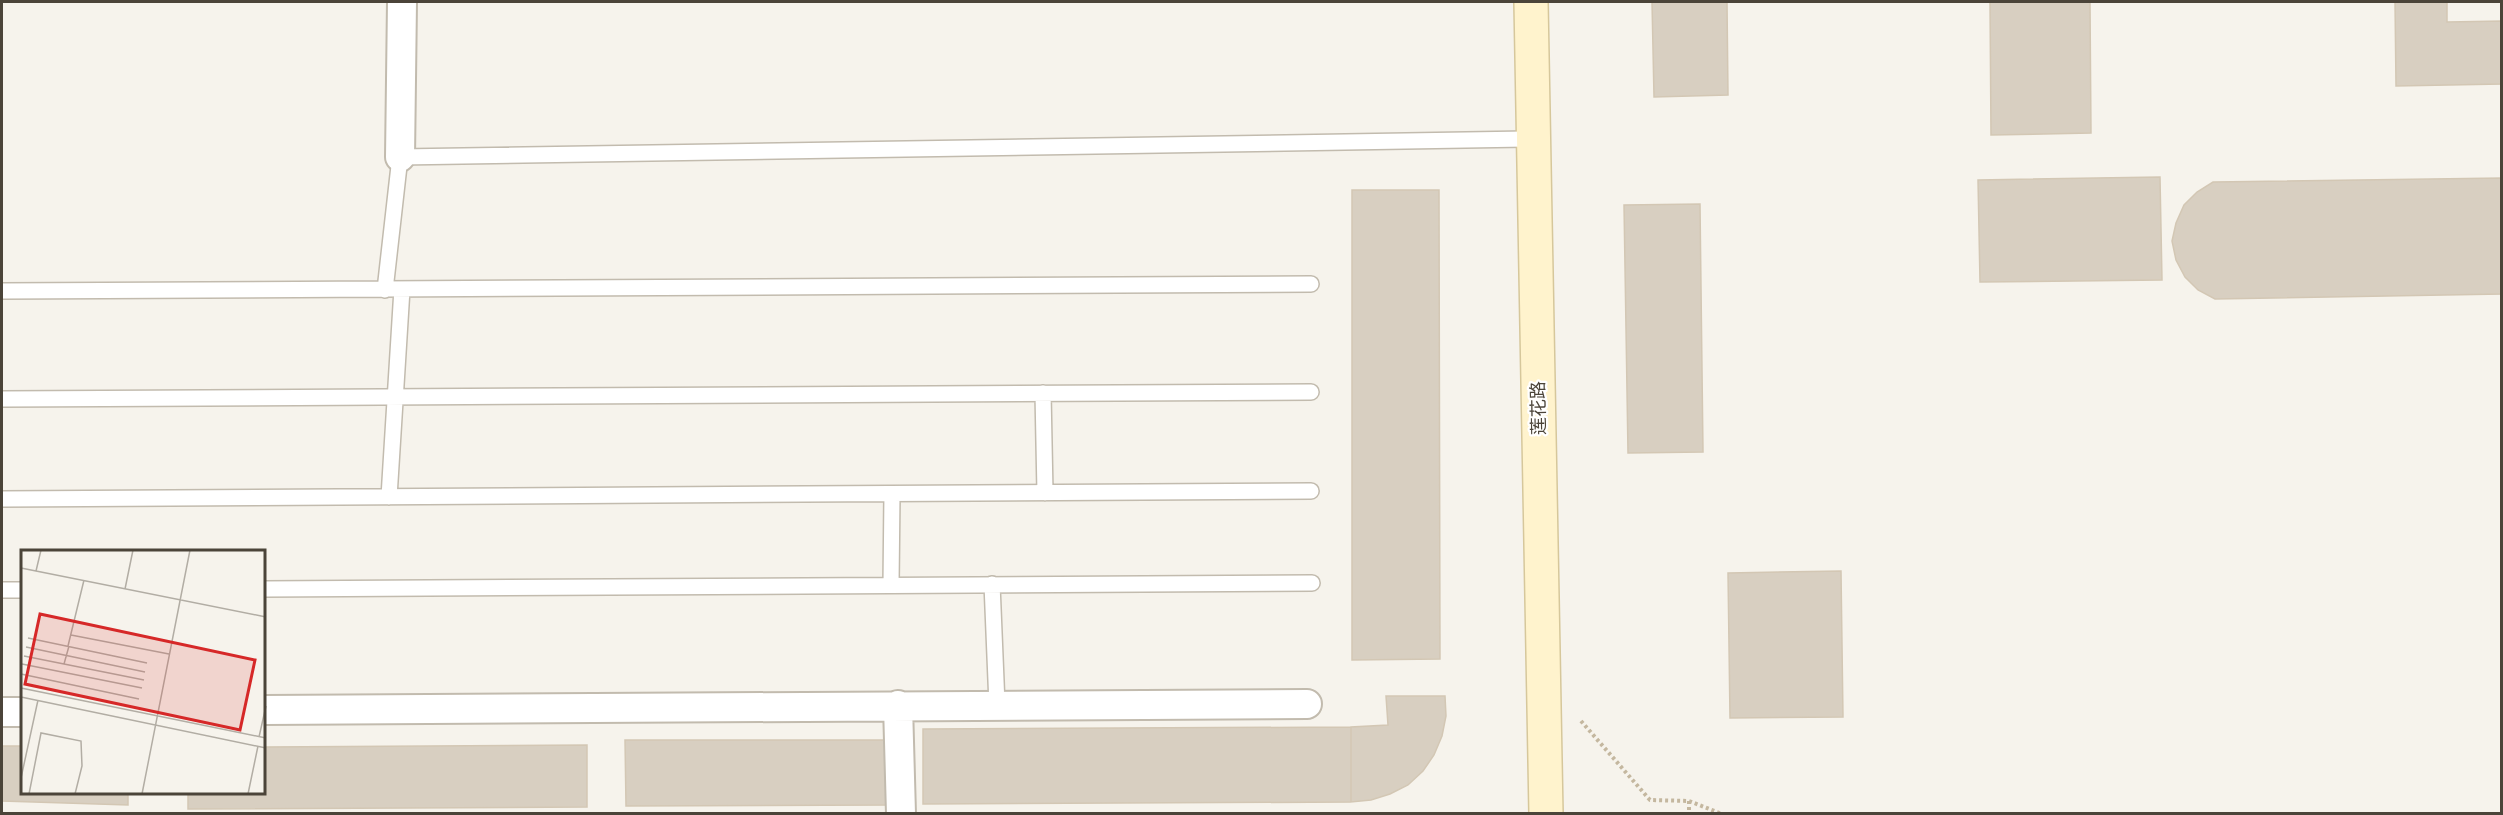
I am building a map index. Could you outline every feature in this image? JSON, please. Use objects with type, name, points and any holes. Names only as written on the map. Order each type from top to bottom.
[{"type":"street","points":[[400,157],[402,2]]},
{"type":"street","name":"莲花路","points":[[1531,2],[1546,813]]},
{"type":"street","points":[[266,710],[1307,704]]},
{"type":"street","points":[[898,705],[901,813]]},
{"type":"street","points":[[2,712],[21,712]]},
{"type":"lane","points":[[385,290],[400,157],[1533,139]]},
{"type":"lane","points":[[2,291],[1311,284]]},
{"type":"lane","points":[[389,496],[402,289]]},
{"type":"lane","points":[[2,399],[1311,392]]},
{"type":"lane","points":[[1043,393],[1045,493]]},
{"type":"lane","points":[[2,499],[1311,491]]},
{"type":"lane","points":[[891,585],[892,494]]},
{"type":"lane","points":[[266,589],[1312,583]]},
{"type":"lane","points":[[992,584],[997,705]]},
{"type":"lane","points":[[2,590],[21,590]]},
{"type":"path","points":[[1544,679],[1650,800],[1689,801],[1722,813]]},
{"type":"path","points":[[1689,801],[1689,813]]},
{"type":"building","points":[[1652,2],[1727,2],[1728,95],[1654,97]]},
{"type":"building","points":[[1990,2],[2090,2],[2091,133],[1991,135]]},
{"type":"building","points":[[2395,2],[2447,2],[2447,22],[2502,21],[2502,84],[2396,86]]},
{"type":"building","points":[[2160,177],[2162,280],[1980,282],[1978,180]]},
{"type":"building","points":[[2502,178],[2502,294],[2215,299],[2198,290],[2185,277],[2176,260],[2172,241],[2176,223],[2184,205],[2197,192],[2213,182]]},
{"type":"building","points":[[1352,190],[1439,190],[1440,659],[1352,660]]},
{"type":"building","points":[[1700,204],[1703,452],[1628,453],[1624,205]]},
{"type":"building","points":[[1841,571],[1843,717],[1730,718],[1728,573]]},
{"type":"building","points":[[1386,696],[1445,696],[1446,716],[1442,736],[1434,755],[1423,771],[1408,785],[1371,800],[1351,802],[1351,727],[1388,725]]},
{"type":"building","points":[[1351,727],[1351,802],[923,804],[923,729]]},
{"type":"building","points":[[625,740],[890,740],[889,805],[626,806]]},
{"type":"building","points":[[587,745],[587,807],[188,809],[188,794],[266,794],[266,747]]},
{"type":"building","points":[[2,746],[21,746],[21,794],[128,794],[128,805],[2,801]]}]
